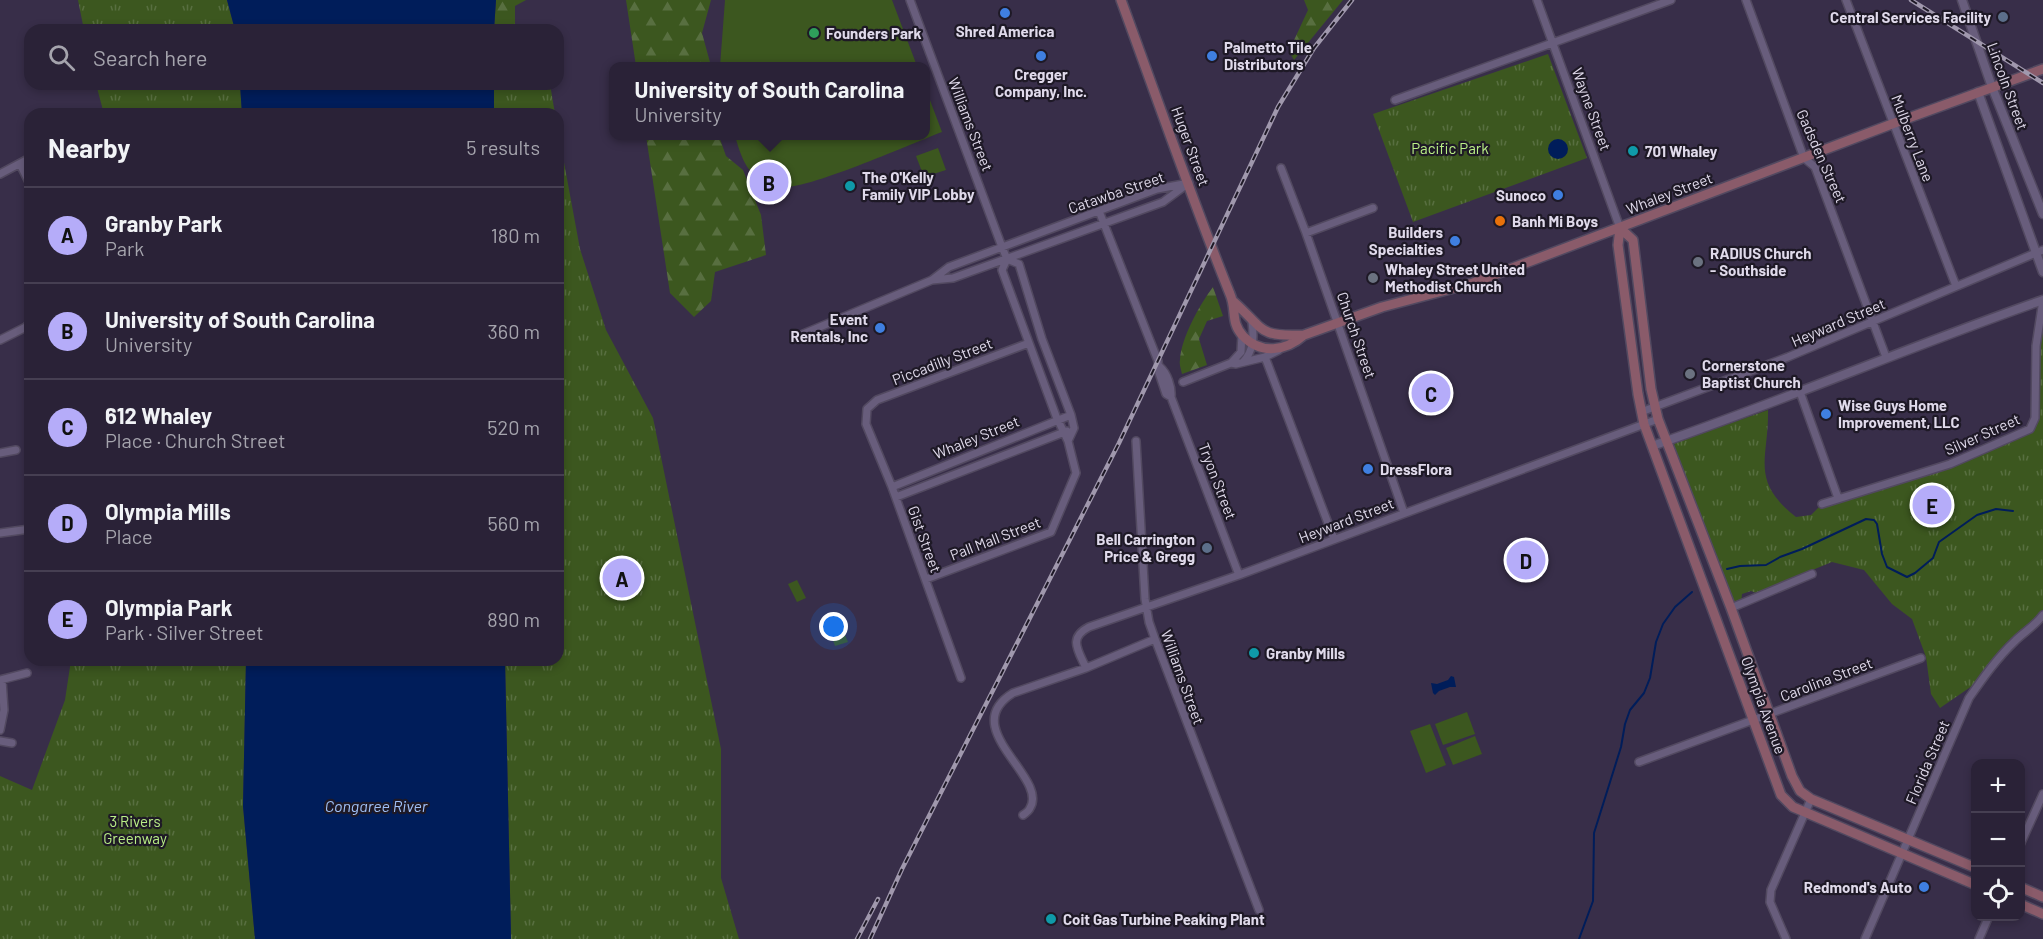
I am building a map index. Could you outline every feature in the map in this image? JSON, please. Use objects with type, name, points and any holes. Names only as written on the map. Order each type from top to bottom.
[{"type":"main road","name":"Huger Street","points":[[1121,0],[1234,302]]},
{"type":"main road","name":"Whaley Street","points":[[1283,348],[1295,344],[1304,335],[1338,322],[1391,304],[1473,283],[2043,69]]},
{"type":"main road","name":"Wayne Street","points":[[1620,228],[1633,240],[1658,418]]},
{"type":"main road","name":"Wayne Street","points":[[1620,228],[1618,245],[1644,423]]},
{"type":"main road","name":"Whaley Street","points":[[1234,302],[1252,322],[1270,333],[1304,335]]},
{"type":"main road","points":[[1234,302],[1233,319],[1242,334],[1253,343],[1270,349],[1283,348]]},
{"type":"main road","name":"Olympia Avenue","points":[[1658,418],[1792,776],[1800,791],[1811,799],[1974,867]]},
{"type":"main road","name":"Olympia Avenue","points":[[1644,423],[1781,795],[1793,807],[1971,883]]},
{"type":"main road","points":[[2025,889],[2043,897]]},
{"type":"main road","points":[[2025,906],[2043,914]]},
{"type":"street","name":"Williams Street","points":[[910,0],[1002,247],[1007,258],[1019,264],[1042,339],[1074,428]]},
{"type":"street","name":"Wayne Street","points":[[1537,0],[1620,228]]},
{"type":"street","points":[[1395,100],[1671,0]]},
{"type":"street","name":"Gadsden Street","points":[[1746,0],[1804,158],[1815,167],[1886,357]]},
{"type":"street","name":"Mulberry Lane","points":[[1846,0],[1956,286]]},
{"type":"street","name":"Lincoln Street","points":[[1962,0],[1992,87],[2043,214]]},
{"type":"street","name":"Lincoln Street","points":[[1978,92],[2039,251],[2043,272]]},
{"type":"street","points":[[0,174],[24,162]]},
{"type":"street","points":[[20,164],[24,172]]},
{"type":"street","name":"Church Street","points":[[1281,168],[1338,322],[1404,513]]},
{"type":"street","name":"Catawba Street","points":[[932,280],[953,278],[1163,202],[1189,183]]},
{"type":"street","name":"Catawba Street","points":[[803,334],[932,280],[950,267],[1157,189],[1189,183]]},
{"type":"street","points":[[1306,233],[1373,208]]},
{"type":"street","name":"Tryon Street","points":[[1099,211],[1160,367],[1159,373],[1167,394],[1171,397],[1239,575]]},
{"type":"street","name":"Heyward Street","points":[[1641,412],[1788,357],[2039,251]]},
{"type":"street","name":"Williams Street","points":[[1007,258],[1002,270],[1068,441]]},
{"type":"street","points":[[1652,446],[2043,300]]},
{"type":"street","name":"Silver Street","points":[[1822,504],[1950,464],[2030,429],[2035,418],[2036,346],[2043,300]]},
{"type":"street","points":[[1243,362],[1251,352],[1252,322]]},
{"type":"street","points":[[0,340],[24,328]]},
{"type":"street","points":[[1231,363],[1240,352],[1242,334]]},
{"type":"street","name":"Piccadilly Street","points":[[867,409],[878,400],[1029,343]]},
{"type":"street","name":"Whaley Street","points":[[1183,382],[1231,363],[1265,357],[1283,348]]},
{"type":"street","points":[[1265,357],[1334,539]]},
{"type":"street","points":[[1800,392],[1838,498]]},
{"type":"street","name":"Gist Street","points":[[867,409],[866,424],[896,497],[961,678]]},
{"type":"street","name":"Whaley Street","points":[[892,487],[1071,415]]},
{"type":"street","name":"Heyward Street","points":[[1086,668],[1077,647],[1076,638],[1080,632],[1109,619],[1239,575],[1658,418]]},
{"type":"street","points":[[1068,441],[1074,428]]},
{"type":"street","name":"Whaley Street","points":[[896,497],[1074,428]]},
{"type":"street","name":"Pall Mall Street","points":[[926,579],[1051,532],[1076,473],[1068,441]]},
{"type":"street","name":"Williams Street","points":[[1136,441],[1146,607],[1155,639],[1258,910]]},
{"type":"street","points":[[0,453],[16,450]]},
{"type":"street","points":[[0,533],[24,530]]},
{"type":"street","points":[[1731,608],[1812,574]]},
{"type":"street","name":"Florida Street","points":[[1865,939],[1969,698],[2014,641],[2043,615]]},
{"type":"street","points":[[1023,815],[1030,808],[1033,797],[1031,789],[1006,750],[995,725],[994,717],[1004,699],[1013,693],[1086,668],[1155,639]]},
{"type":"street","name":"Carolina Street","points":[[1639,762],[1921,658]]},
{"type":"street","points":[[0,730],[4,710],[1,680],[27,673]]},
{"type":"street","points":[[0,741],[12,743]]},
{"type":"street","points":[[2025,834],[2043,794]]},
{"type":"street","points":[[1786,939],[1770,902],[1771,891],[1811,799]]},
{"type":"street","points":[[1979,939],[1987,921]]},
{"type":"green space","points":[[78,0],[227,0],[233,24],[83,24]]},
{"type":"green space","points":[[496,0],[526,0],[515,6],[515,24],[494,24]]},
{"type":"green space","points":[[626,0],[711,0],[702,33],[710,62],[635,62]]},
{"type":"green space","name":"Founders Park","points":[[725,0],[892,0],[915,62],[720,62]]},
{"type":"green space","points":[[1304,0],[1343,0],[1294,60],[1289,51],[1308,10]]},
{"type":"green space","name":"Pacific Park","points":[[1548,54],[1587,158],[1413,222],[1373,114]]},
{"type":"green space","points":[[98,90],[240,90],[242,108],[102,108]]},
{"type":"green space","points":[[494,90],[551,90],[554,108],[494,108]]},
{"type":"green space","name":"Founders Park","points":[[930,100],[942,132],[930,137]]},
{"type":"green space","points":[[647,140],[720,140],[726,156],[743,170],[761,215],[766,255],[715,272],[711,301],[694,317],[670,293]]},
{"type":"green space","name":"Founders Park","points":[[736,140],[922,140],[835,174],[794,186],[781,187],[761,180],[749,169]]},
{"type":"green space","points":[[938,148],[946,170],[924,177],[916,156]]},
{"type":"green space","points":[[564,162],[580,249],[606,330],[653,418],[721,749],[721,878],[739,939],[511,939],[505,666],[564,666]]},
{"type":"green space","points":[[1213,287],[1223,316],[1207,321],[1199,339],[1207,365],[1182,374],[1181,351],[1187,332],[1202,302]]},
{"type":"green space","points":[[2043,300],[2043,610],[2036,620],[2005,644],[1972,686],[1940,708],[1931,694],[1926,657],[1912,619],[1892,604],[1864,570],[1832,562],[1756,593],[1751,591],[1742,594],[1741,603],[1733,604],[1675,443],[1768,410],[1765,456],[1767,480],[1781,504],[1796,517],[1811,515],[1822,504],[1941,467],[2030,429],[2035,418],[2036,346]]},
{"type":"green space","points":[[797,580],[806,598],[797,602],[788,584]]},
{"type":"green space","points":[[842,628],[848,642],[835,646],[830,632]]},
{"type":"green space","name":"3 Rivers Greenway","points":[[70,666],[246,666],[243,806],[255,939],[0,939],[0,776],[32,790],[65,700]]},
{"type":"green space","points":[[1467,712],[1475,734],[1443,745],[1435,724]]},
{"type":"green space","points":[[1430,724],[1446,765],[1426,773],[1410,731]]},
{"type":"green space","points":[[1475,736],[1482,754],[1453,765],[1446,748]]},
{"type":"water","points":[[227,0],[496,0],[494,24],[233,24]]},
{"type":"water","points":[[240,90],[494,90],[494,108],[242,108]]},
{"type":"water","points":[[1558,139],[1565,142],[1568,149],[1565,156],[1558,159],[1551,156],[1548,149],[1551,142]]},
{"type":"water","name":"Congaree River","points":[[246,666],[505,666],[511,939],[255,939],[243,806]]},
{"type":"water","points":[[1451,676],[1454,677],[1456,687],[1439,691],[1435,695],[1431,683],[1437,684],[1448,680]]},
{"type":"waterway","points":[[1727,569],[1766,565],[1866,519],[1874,520],[1877,524],[1882,554],[1887,567],[1907,577],[1933,558],[1939,542],[1977,515],[1996,509],[2013,511]]},
{"type":"waterway","points":[[1579,939],[1593,901],[1594,833],[1621,747],[1625,724],[1630,710],[1644,693],[1650,678],[1656,642],[1663,624],[1675,607],[1692,592]]},
{"type":"railway","points":[[870,939],[902,869],[1119,443],[1278,107],[1314,48],[1352,0]]},
{"type":"railway","points":[[1911,0],[2043,83]]},
{"type":"railway","points":[[857,939],[878,899]]},
{"type":"place","name":"Shred America","points":[[1005,13]]},
{"type":"place","name":"Central Services Facility","points":[[2003,17]]},
{"type":"place","name":"Founders Park","points":[[814,33]]},
{"type":"place","name":"Cregger Company, Inc.","points":[[1041,56]]},
{"type":"place","name":"Palmetto Tile Distributors","points":[[1212,56]]},
{"type":"place","name":"701 Whaley","points":[[1633,151]]},
{"type":"place","name":"University of South Carolina","points":[[769,182]]},
{"type":"place","name":"The O'Kelly Family VIP Lobby","points":[[850,186]]},
{"type":"place","name":"Sunoco","points":[[1558,195]]},
{"type":"place","name":"Banh Mi Boys","points":[[1500,221]]},
{"type":"place","name":"Builders Specialties","points":[[1455,241]]},
{"type":"place","name":"RADIUS Church - Southside","points":[[1698,262]]},
{"type":"place","name":"Whaley Street United Methodist Church","points":[[1373,278]]},
{"type":"place","name":"Event Rentals, Inc","points":[[880,328]]},
{"type":"place","name":"Cornerstone Baptist Church","points":[[1690,374]]},
{"type":"place","name":"612 Whaley","points":[[1431,393]]},
{"type":"place","name":"Wise Guys Home Improvement, LLC","points":[[1826,414]]},
{"type":"place","name":"DressFlora","points":[[1368,469]]},
{"type":"place","name":"Olympia Park","points":[[1932,505]]},
{"type":"place","name":"Bell Carrington Price & Gregg","points":[[1207,548]]},
{"type":"place","name":"Olympia Mills","points":[[1526,560]]},
{"type":"place","name":"Granby Park","points":[[622,578]]},
{"type":"place","name":"Granby Mills","points":[[1254,653]]},
{"type":"place","name":"Redmond's Auto","points":[[1924,887]]},
{"type":"place","name":"Coit Gas Turbine Peaking Plant","points":[[1051,919]]}]
